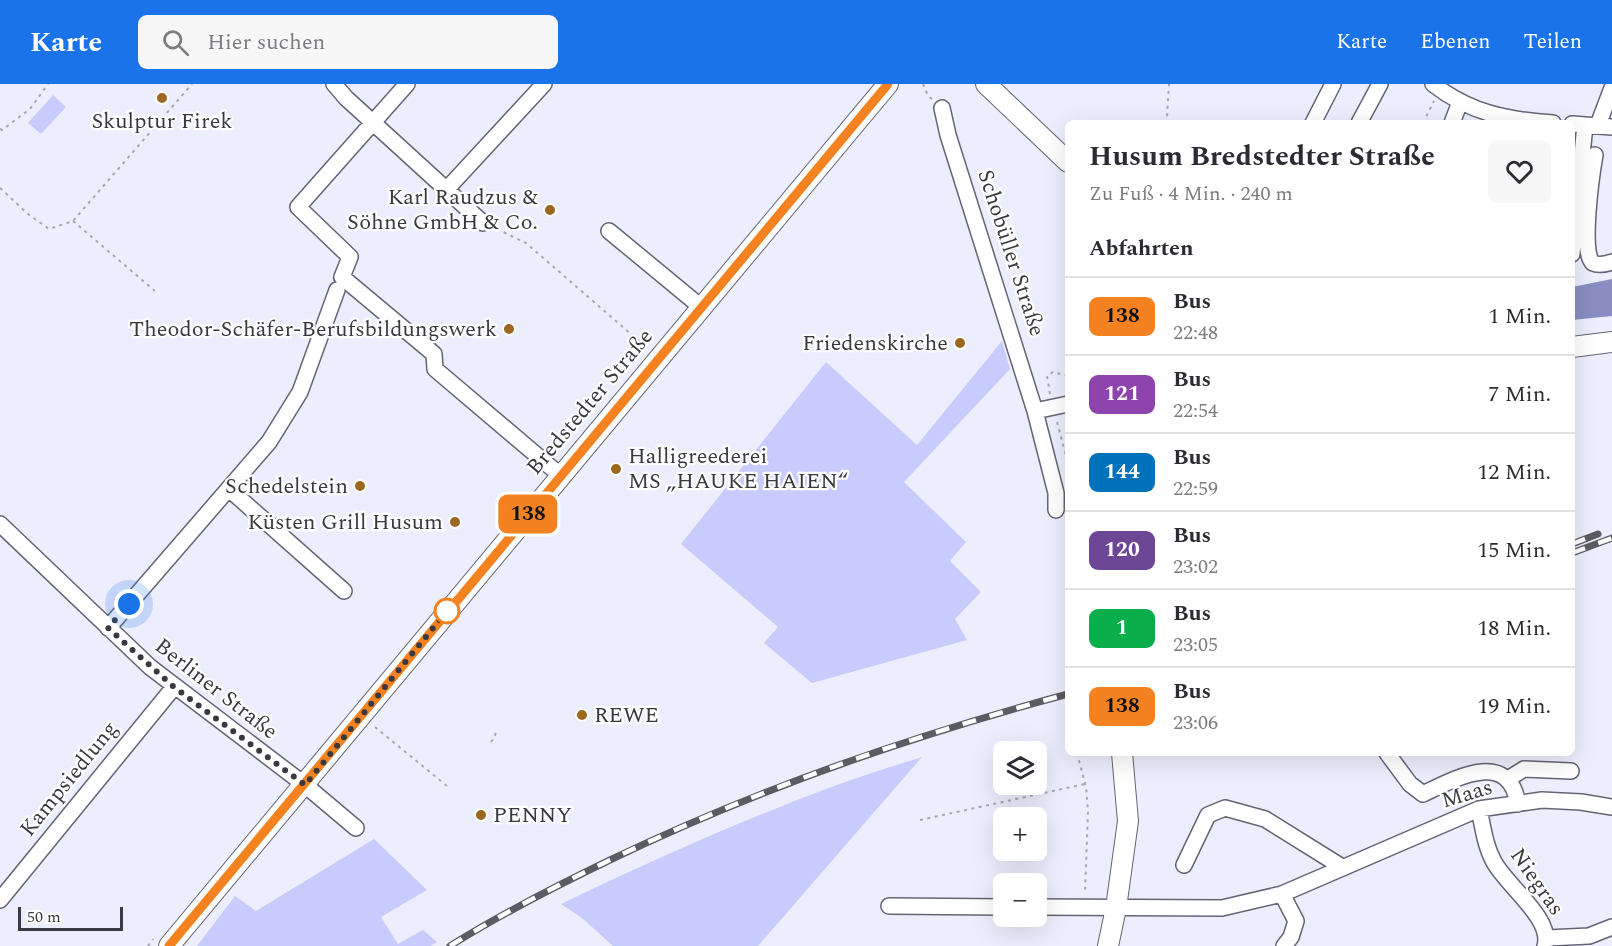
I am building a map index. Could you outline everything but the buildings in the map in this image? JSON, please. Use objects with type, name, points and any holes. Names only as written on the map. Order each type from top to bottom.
[{"type":"main road","points":[[882,91],[903,84]]},
{"type":"main road","points":[[976,84],[991,88],[1065,159]]},
{"type":"main road","name":"Bredstedter Straße","points":[[169,946],[882,91]]},
{"type":"main road","points":[[1575,347],[1612,342]]},
{"type":"main road","points":[[1108,946],[1116,908],[1128,821],[1122,756]]},
{"type":"street","points":[[334,84],[346,98],[483,223]]},
{"type":"street","points":[[108,628],[269,442],[300,392],[350,257],[298,207],[407,84]]},
{"type":"street","points":[[447,190],[544,84]]},
{"type":"street","points":[[1315,120],[1333,84]]},
{"type":"street","points":[[1361,120],[1380,84]]},
{"type":"street","points":[[1436,86],[1460,102],[1480,111],[1515,120]]},
{"type":"street","points":[[1575,235],[1592,125],[1612,88]]},
{"type":"street","points":[[1453,120],[1460,102]]},
{"type":"street","name":"Schobüller Straße","points":[[942,108],[948,135],[1035,411],[1056,493],[1056,510]]},
{"type":"street","points":[[1595,155],[1586,242],[1588,256],[1592,262],[1599,265],[1612,262]]},
{"type":"street","points":[[609,231],[702,307]]},
{"type":"street","points":[[340,283],[434,354],[435,369],[560,475]]},
{"type":"street","points":[[1035,411],[1061,406]]},
{"type":"street","points":[[229,489],[344,591]]},
{"type":"street","name":"Berliner Straße","points":[[0,524],[108,628],[174,687],[305,785],[356,828]]},
{"type":"street","name":"Kampsiedlung","points":[[0,900],[174,687]]},
{"type":"street","points":[[1389,756],[1410,784],[1423,794],[1459,776],[1478,771],[1497,774],[1508,779],[1516,793],[1518,804]]},
{"type":"street","points":[[1508,779],[1524,770],[1571,771]]},
{"type":"street","name":"Maas","points":[[1047,907],[1222,908],[1282,894],[1479,809],[1542,800],[1612,807]]},
{"type":"street","points":[[1184,866],[1208,815],[1225,808],[1266,819],[1342,867]]},
{"type":"street","name":"Niegras","points":[[1479,809],[1484,833],[1495,864],[1539,918],[1546,942]]},
{"type":"street","points":[[1282,894],[1296,921],[1291,937],[1284,946]]},
{"type":"street","points":[[889,906],[993,907]]},
{"type":"street","points":[[1546,942],[1589,936],[1612,927]]},
{"type":"path","points":[[0,135],[1,130],[30,109],[48,84]]},
{"type":"path","points":[[0,188],[28,214],[49,228],[73,221],[192,84]]},
{"type":"path","points":[[1166,120],[1169,84]]},
{"type":"path","points":[[1425,120],[1436,86]]},
{"type":"path","points":[[73,221],[155,291]]},
{"type":"path","points":[[483,223],[526,243],[659,358]]},
{"type":"path","points":[[1065,375],[1053,372],[1047,376],[1061,406],[1065,439]]},
{"type":"path","points":[[361,716],[447,786]]},
{"type":"path","points":[[491,742],[495,737],[496,729]]},
{"type":"path","points":[[1078,756],[1086,784],[1088,838],[1085,908]]},
{"type":"path","points":[[920,820],[1086,784]]},
{"type":"shaded area","points":[[53,95],[66,107],[41,134],[28,123]]},
{"type":"shaded area","points":[[1612,279],[1612,316],[1575,320],[1575,286]]},
{"type":"shaded area","points":[[1002,341],[1010,369],[904,482],[966,542],[950,561],[981,592],[955,619],[967,640],[812,683],[764,643],[778,627],[681,544],[826,362],[917,445]]},
{"type":"shaded area","points":[[922,757],[758,946],[613,946],[582,918],[561,904],[759,815],[874,772]]},
{"type":"shaded area","points":[[374,839],[427,890],[381,917],[398,944],[423,930],[437,942],[431,946],[197,946],[235,896],[256,911]]},
{"type":"railway","points":[[1575,543],[1598,534]]},
{"type":"railway","points":[[1575,552],[1612,538]]},
{"type":"railway","points":[[450,946],[509,912],[610,860],[665,834],[778,787],[893,746],[1065,695]]},
{"type":"bus line","name":"138","points":[[169,946],[888,84]]},
{"type":"place","name":"Skulptur Firek","points":[[162,98]]},
{"type":"place","name":"Karl Raudzus & Söhne GmbH & Co.","points":[[550,210]]},
{"type":"place","name":"Theodor-Schäfer-Berufsbildungswerk","points":[[509,329]]},
{"type":"place","name":"Friedenskirche","points":[[960,343]]},
{"type":"place","name":"Halligreederei MS „HAUKE HAIEN“","points":[[616,469]]},
{"type":"place","name":"Schedelstein","points":[[360,486]]},
{"type":"place","name":"Küsten Grill Husum","points":[[455,522]]},
{"type":"place","name":"REWE","points":[[582,715]]},
{"type":"place","name":"PENNY","points":[[481,815]]},
{"type":"route","points":[[129,604],[108,628],[174,687],[305,785],[447,611]]}]
